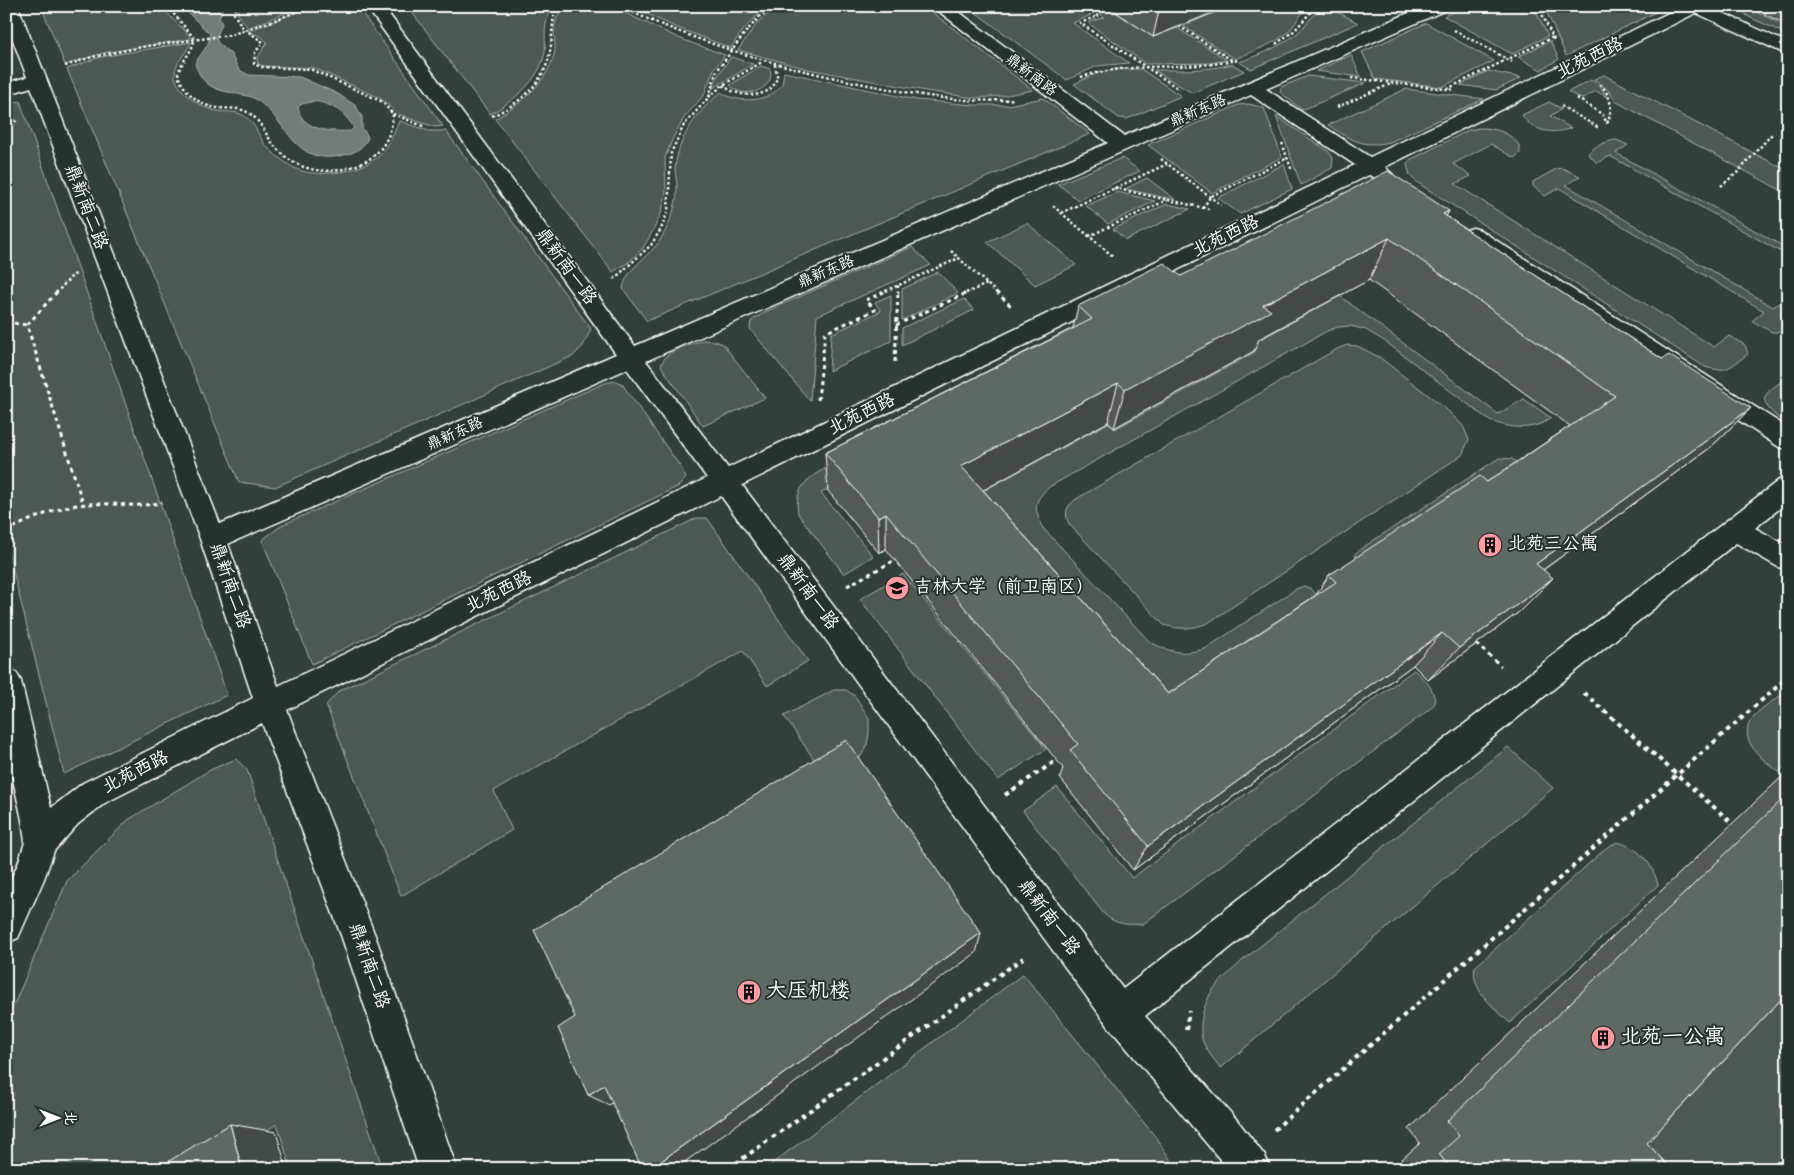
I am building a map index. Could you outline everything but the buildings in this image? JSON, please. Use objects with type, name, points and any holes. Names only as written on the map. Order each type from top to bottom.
[{"type":"lane","name":"鼎新南二路","points":[[8,6],[213,539],[270,704],[358,938],[438,1169]]},
{"type":"lane","name":"鼎新南一路","points":[[374,6],[630,357],[726,482],[1120,1014],[1224,1132],[1252,1169]]},
{"type":"lane","name":"鼎新南路","points":[[940,6],[1122,144]]},
{"type":"lane","name":"鼎新东路","points":[[213,539],[1440,6]]},
{"type":"lane","points":[[1696,6],[1788,50]]},
{"type":"lane","name":"北苑西路","points":[[41,842],[67,813],[94,794],[270,704],[1696,6]]},
{"type":"lane","points":[[6,89],[36,80]]},
{"type":"lane","points":[[1252,88],[1401,188]]},
{"type":"lane","points":[[1460,226],[1788,440]]},
{"type":"lane","points":[[1120,1014],[1788,487]]},
{"type":"lane","points":[[1735,528],[1788,559]]},
{"type":"lane","points":[[6,682],[38,820],[41,842],[33,868],[6,926]]},
{"type":"path","points":[[167,6],[180,23],[194,36],[195,40]]},
{"type":"path","points":[[237,6],[234,14],[244,31],[263,42],[255,54],[254,64],[261,67],[310,69],[381,101],[393,114],[432,128]]},
{"type":"path","points":[[62,67],[105,54],[244,31],[309,6]]},
{"type":"path","points":[[489,117],[508,108],[523,97],[535,84],[543,71],[550,53],[550,22],[557,6]]},
{"type":"path","points":[[619,6],[684,36],[775,64],[870,86],[931,96],[975,101],[1000,101],[1016,98]]},
{"type":"path","points":[[709,97],[716,72],[759,17],[774,6]]},
{"type":"path","points":[[1084,6],[1098,16],[1080,22],[1184,92]]},
{"type":"path","points":[[1268,47],[1295,30],[1316,6]]},
{"type":"path","points":[[1538,6],[1557,44]]},
{"type":"path","points":[[1179,26],[1239,65]]},
{"type":"path","points":[[1450,28],[1514,63]]},
{"type":"path","points":[[1447,89],[1553,37]]},
{"type":"path","points":[[195,40],[179,68],[178,77],[185,89],[215,108],[246,111],[261,125],[274,145],[304,169],[323,170],[362,164],[384,146],[393,124],[393,114]]},
{"type":"path","points":[[1080,77],[1113,67],[1194,68],[1218,66],[1241,59]]},
{"type":"path","points":[[609,283],[647,250],[661,229],[668,211],[671,153],[684,125],[709,97],[723,85],[763,61]]},
{"type":"path","points":[[723,85],[733,94],[741,95],[767,90],[777,76],[775,64]]},
{"type":"path","points":[[1350,78],[1456,90]]},
{"type":"path","points":[[1576,98],[1603,115],[1607,124],[1613,111],[1611,97],[1595,81]]},
{"type":"path","points":[[1332,109],[1393,83]]},
{"type":"path","points":[[1554,102],[1599,128]]},
{"type":"path","points":[[6,134],[22,112]]},
{"type":"path","points":[[1721,186],[1738,172],[1772,134]]},
{"type":"path","points":[[1280,137],[1292,173]]},
{"type":"path","points":[[1203,208],[1210,197],[1287,158]]},
{"type":"path","points":[[1160,159],[1226,209]]},
{"type":"path","points":[[1061,213],[1167,164]]},
{"type":"path","points":[[1114,188],[1211,210]]},
{"type":"path","points":[[1089,236],[1167,200]]},
{"type":"path","points":[[1047,201],[1118,261]]},
{"type":"path","points":[[946,245],[1015,310]]},
{"type":"path","points":[[818,408],[825,333],[875,310],[866,300],[959,258]]},
{"type":"path","points":[[27,325],[72,275]]},
{"type":"path","points":[[896,326],[987,284]]},
{"type":"path","points":[[895,370],[898,285]]},
{"type":"path","points":[[6,322],[27,325]]},
{"type":"path","points":[[27,325],[83,504]]},
{"type":"path","points":[[6,531],[58,509],[83,504],[153,506]]},
{"type":"path","points":[[843,588],[904,555]]},
{"type":"path","points":[[1476,644],[1501,666]]},
{"type":"path","points":[[1274,1130],[1788,677]]},
{"type":"path","points":[[1580,689],[1732,823]]},
{"type":"path","points":[[1002,797],[1067,753]]},
{"type":"path","points":[[728,1169],[1023,958]]},
{"type":"shaded area","points":[[41,6],[164,6],[170,16],[191,39],[103,53],[65,65]]},
{"type":"shaded area","points":[[181,6],[224,6],[219,18],[222,24],[216,38],[218,43],[231,54],[239,70],[249,75],[300,77],[338,94],[356,106],[362,117],[362,129],[368,138],[364,145],[348,154],[327,157],[314,155],[294,141],[268,109],[257,100],[249,96],[220,90],[208,84],[199,73],[195,64],[207,46],[210,34]],"holes":[[[314,101],[321,102],[342,113],[354,128],[351,131],[327,130],[305,121],[300,115],[298,107]]]},
{"type":"shaded area","points":[[240,6],[303,6],[248,28],[238,14]]},
{"type":"shaded area","points":[[313,6],[357,6],[443,126],[435,127],[398,114],[380,98],[314,68],[263,66],[258,64],[257,59],[267,42],[262,37],[248,31]]},
{"type":"shaded area","points":[[407,6],[553,6],[546,24],[545,52],[538,72],[517,96],[490,114]]},
{"type":"shaded area","points":[[562,6],[610,6],[681,39],[725,55],[714,69],[704,95],[684,118],[673,138],[665,158],[666,193],[662,211],[654,229],[643,248],[629,262],[613,272],[495,119],[523,100],[545,75],[554,55],[554,28]]},
{"type":"shaded area","points":[[630,6],[769,6],[748,25],[731,48],[675,27]]},
{"type":"shaded area","points":[[778,6],[924,6],[1033,90],[1002,96],[975,98],[808,69],[738,50],[758,22]]},
{"type":"shaded area","points":[[967,6],[1078,6],[1091,15],[1073,23],[1129,63],[1097,66],[1067,80]]},
{"type":"shaded area","points":[[1090,6],[1106,6],[1153,37],[1177,28],[1227,60],[1211,63],[1146,64],[1088,23],[1104,17]]},
{"type":"shaded area","points":[[1231,6],[1310,6],[1284,35],[1264,47],[1235,59],[1183,26]]},
{"type":"shaded area","points":[[1323,6],[1327,6],[1358,23],[1251,69],[1239,62],[1290,39]]},
{"type":"shaded area","points":[[1465,6],[1533,6],[1548,36],[1512,54],[1444,16]]},
{"type":"shaded area","points":[[1544,6],[1647,6],[1658,11],[1566,56]]},
{"type":"shaded area","points":[[1743,6],[1772,6],[1758,13],[1788,27],[1788,35],[1747,16],[1741,9]]},
{"type":"shaded area","points":[[1426,23],[1494,61],[1442,87],[1375,79],[1362,52]]},
{"type":"shaded area","points":[[1550,41],[1559,59],[1541,70],[1518,57]]},
{"type":"shaded area","points":[[191,42],[177,65],[175,75],[179,86],[187,96],[205,107],[217,111],[233,112],[248,118],[268,148],[284,161],[302,171],[335,173],[360,167],[370,162],[386,148],[399,121],[429,131],[446,131],[591,329],[583,346],[573,356],[275,487],[239,482],[67,69],[100,57]]},
{"type":"shaded area","points":[[1351,55],[1361,77],[1316,71]]},
{"type":"shaded area","points":[[731,57],[753,64],[712,89],[718,75]]},
{"type":"shaded area","points":[[1232,64],[1244,71],[1192,93],[1154,70],[1203,69]]},
{"type":"shaded area","points":[[761,66],[770,69],[771,76],[764,88],[750,93],[735,90],[730,85]]},
{"type":"shaded area","points":[[1115,69],[1141,69],[1181,96],[1127,119],[1119,118],[1074,84],[1097,73]]},
{"type":"shaded area","points":[[1488,71],[1521,78],[1496,90],[1460,85]]},
{"type":"shaded area","points":[[784,72],[917,100],[974,105],[1008,105],[1043,98],[1090,134],[647,321],[623,289],[625,281],[634,267],[653,249],[666,230],[677,192],[675,169],[677,157],[690,126],[704,108],[721,92],[744,100],[762,98],[777,90],[782,84]]},
{"type":"shaded area","points":[[1604,75],[1788,171],[1788,194],[1615,101],[1609,91],[1594,79]]},
{"type":"shaded area","points":[[1308,76],[1366,83],[1302,110],[1280,92],[1281,87]]},
{"type":"shaded area","points":[[1591,80],[1600,86],[1607,97],[1596,91],[1582,99],[1568,92]]},
{"type":"shaded area","points":[[1406,89],[1484,99],[1390,142],[1380,144],[1364,143],[1350,139],[1328,125]]},
{"type":"shaded area","points":[[20,101],[227,695],[64,774],[6,543],[6,105]]},
{"type":"shaded area","points":[[1549,102],[1562,109],[1550,116],[1571,128],[1558,131],[1544,130],[1531,125],[1522,115]]},
{"type":"shaded area","points":[[1249,104],[1264,108],[1282,157],[1212,193],[1148,145],[1238,105]]},
{"type":"shaded area","points":[[1276,116],[1328,151],[1333,158],[1332,168],[1301,185]]},
{"type":"shaded area","points":[[1479,128],[1497,130],[1507,134],[1520,147],[1520,153],[1514,158],[1491,144],[1453,164],[1471,176],[1455,184],[1714,347],[1729,336],[1745,345],[1748,354],[1728,368],[1719,370],[1705,367],[1418,183],[1410,176],[1407,164],[1410,160],[1469,130]]},
{"type":"shaded area","points":[[1616,140],[1628,145],[1616,153],[1788,249],[1788,256],[1610,156],[1597,163],[1588,154],[1600,144]]},
{"type":"shaded area","points":[[1122,158],[1140,171],[1078,200],[1058,184]]},
{"type":"shaded area","points":[[1284,164],[1292,189],[1240,214],[1218,198]]},
{"type":"shaded area","points":[[1562,168],[1580,176],[1566,185],[1773,307],[1788,298],[1788,332],[1772,332],[1752,321],[1764,311],[1559,188],[1545,196],[1533,186],[1533,182],[1556,169]]},
{"type":"shaded area","points":[[1147,178],[1176,200],[1125,189]]},
{"type":"shaded area","points":[[1117,192],[1155,201],[1108,224],[1086,206]]},
{"type":"shaded area","points":[[1167,204],[1190,209],[1126,240],[1113,229]]},
{"type":"shaded area","points":[[1027,223],[1076,265],[1035,285],[987,242]]},
{"type":"shaded area","points":[[912,247],[931,265],[817,316],[810,401],[750,329],[751,321],[767,311]]},
{"type":"shaded area","points":[[938,272],[958,293],[902,320],[902,289]]},
{"type":"shaded area","points":[[891,295],[891,341],[829,371],[831,334],[881,311],[875,302]]},
{"type":"shaded area","points":[[1340,296],[1498,414],[1524,399],[1551,418],[1529,427],[1513,427],[1490,421],[1386,342],[1366,330],[1351,326],[1338,327],[1327,331],[1049,487],[1036,505],[1042,527],[1150,642],[1165,649],[1177,652],[1190,652],[1205,649],[1296,589],[1304,586],[1311,589],[1320,598],[1152,722],[959,504],[1108,423],[1115,429],[1255,352],[1248,346]]},
{"type":"shaded area","points":[[964,299],[974,310],[902,345],[902,328]]},
{"type":"shaded area","points":[[703,340],[723,344],[765,398],[703,426],[661,366],[663,360],[672,352]]},
{"type":"shaded area","points":[[1347,345],[1357,346],[1379,357],[1445,408],[1463,426],[1469,440],[1462,455],[1208,623],[1186,628],[1164,625],[1069,524],[1066,513],[1068,507],[1076,499]]},
{"type":"shaded area","points":[[1065,346],[1079,358],[821,493],[873,556],[844,574],[798,514],[798,495],[807,481],[817,473]]},
{"type":"shaded area","points":[[1788,376],[1788,424],[1770,410],[1764,398],[1769,391]]},
{"type":"shaded area","points":[[616,381],[622,384],[682,469],[686,478],[679,486],[312,664],[262,540],[282,525],[605,383]]},
{"type":"shaded area","points":[[1499,458],[1512,459],[1519,464],[1356,560],[1355,554],[1359,550]]},
{"type":"shaded area","points":[[697,518],[707,518],[808,661],[767,686],[743,651],[494,791],[512,830],[401,896],[326,705],[339,691]]},
{"type":"shaded area","points":[[903,574],[1046,749],[998,780],[860,599]]},
{"type":"shaded area","points":[[1414,670],[1433,692],[1435,703],[1430,709],[1143,924],[1122,924],[1104,914],[1023,811],[1057,787],[1132,878]]},
{"type":"shaded area","points":[[834,690],[846,690],[855,696],[869,718],[869,733],[867,745],[861,756],[827,778],[784,716]]},
{"type":"shaded area","points":[[1788,690],[1788,764],[1779,772],[1753,748],[1747,733],[1754,716]]},
{"type":"shaded area","points":[[1508,747],[1553,788],[1221,1068],[1206,1047],[1201,1033],[1203,1012],[1208,998],[1215,987],[1243,960]]},
{"type":"shaded area","points":[[236,759],[247,770],[383,1169],[291,1169],[277,1124],[205,1169],[6,1169],[6,1023],[67,881],[128,820],[210,770]]},
{"type":"shaded area","points":[[1617,842],[1625,844],[1644,857],[1656,877],[1658,885],[1510,1023],[1491,1005],[1480,991],[1474,975],[1475,967],[1606,848]]},
{"type":"shaded area","points":[[1788,947],[1788,1169],[1575,1169]]},
{"type":"shaded area","points":[[1023,974],[1158,1140],[1176,1169],[765,1169]]},
{"type":"place","name":"北苑三公寓","points":[[1490,545]]},
{"type":"place","name":"吉林大学（前卫南区）","points":[[897,588]]},
{"type":"place","name":"大压机楼","points":[[749,992]]},
{"type":"place","name":"北苑一公寓","points":[[1603,1038]]}]
